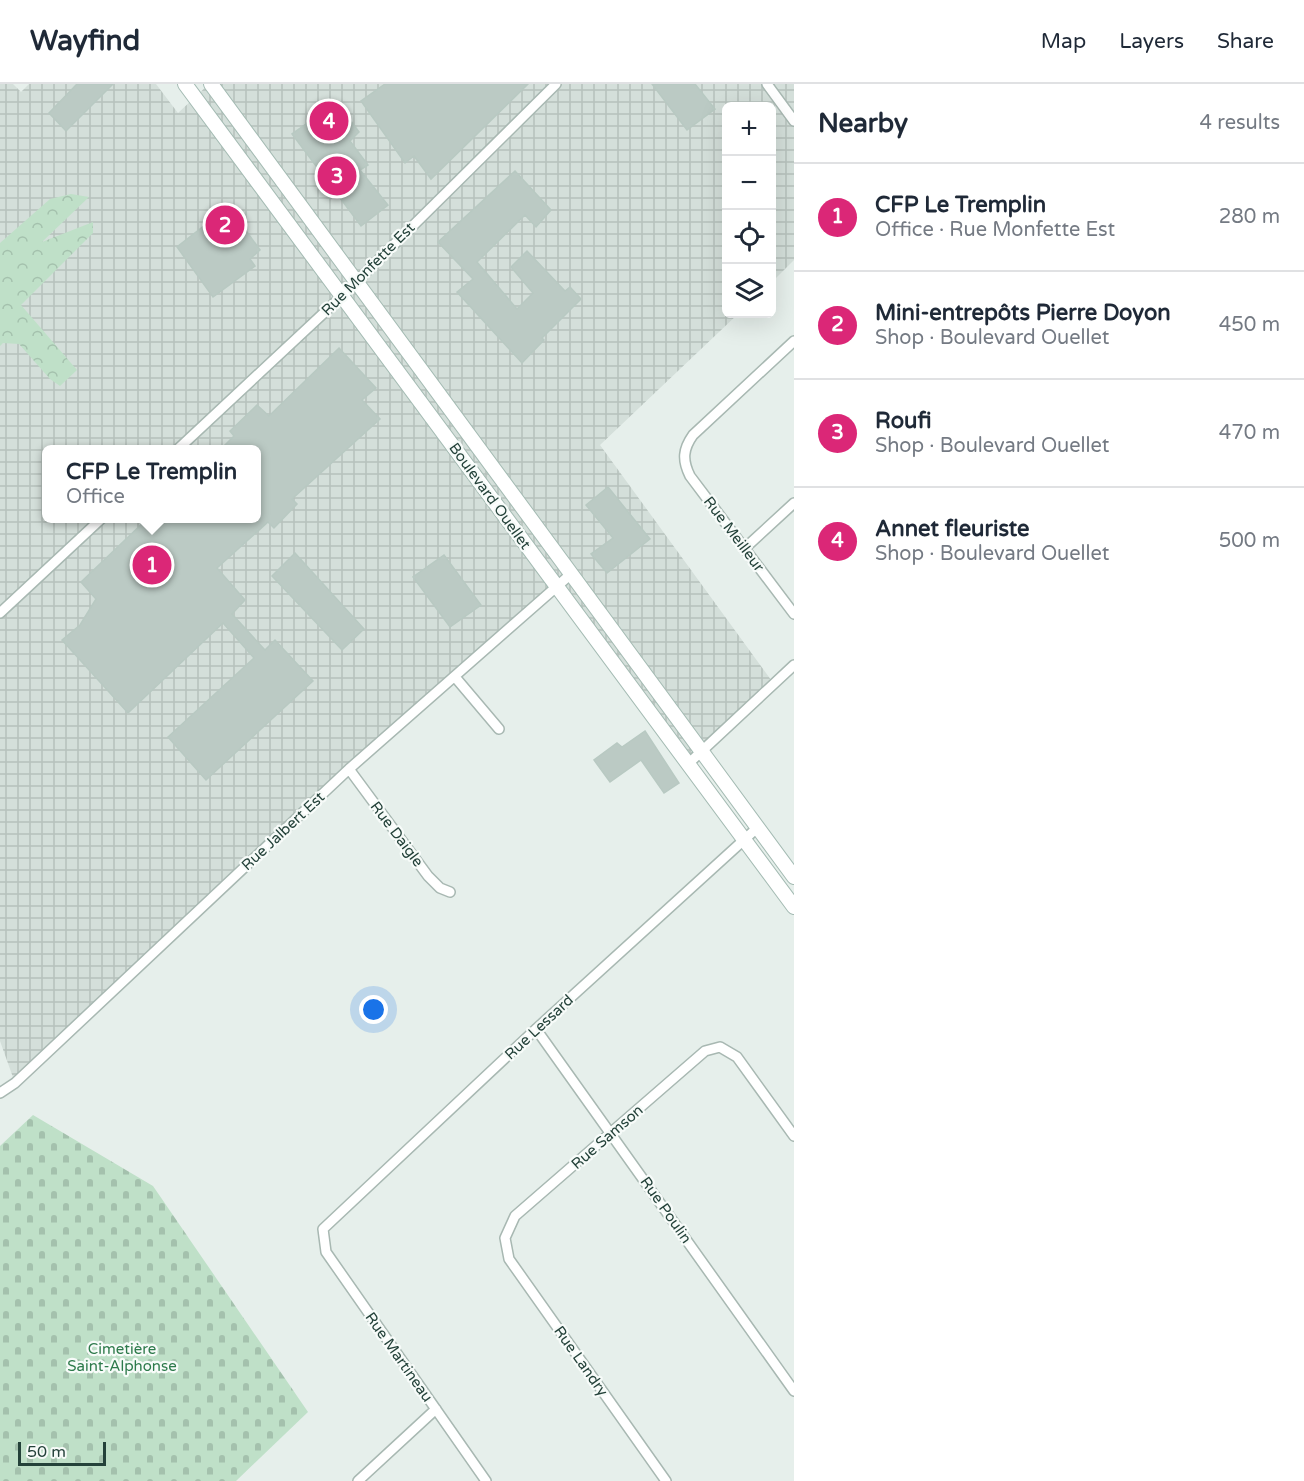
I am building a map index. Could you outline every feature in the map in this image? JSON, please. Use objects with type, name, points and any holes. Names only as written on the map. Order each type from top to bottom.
[{"type":"street","name":"Boulevard Ouellet","points":[[185,84],[794,907]]},
{"type":"street","name":"Boulevard Ouellet","points":[[211,84],[794,877]]},
{"type":"street","name":"Rue Monfette Est","points":[[182,445],[342,296],[556,84]]},
{"type":"street","points":[[767,84],[794,121]]},
{"type":"street","name":"Rue Meilleur","points":[[794,341],[693,435],[684,451],[690,476],[794,614]]},
{"type":"street","points":[[745,548],[794,503]]},
{"type":"street","points":[[0,613],[98,523]]},
{"type":"street","name":"Rue Jalbert Est","points":[[0,1093],[15,1083],[349,769],[571,574]]},
{"type":"street","points":[[689,763],[794,665]]},
{"type":"street","points":[[455,676],[499,729]]},
{"type":"street","name":"Rue Daigle","points":[[349,769],[428,876],[440,888],[450,892]]},
{"type":"street","name":"Rue Lessard","points":[[323,1229],[536,1029],[757,828]]},
{"type":"street","name":"Rue Poulin","points":[[536,1029],[794,1391]]},
{"type":"street","name":"Rue Samson","points":[[505,1238],[515,1216],[705,1051],[720,1047],[737,1057],[794,1136]]},
{"type":"street","name":"Rue Martineau","points":[[323,1229],[326,1252],[486,1481]]},
{"type":"street","name":"Rue Landry","points":[[505,1238],[509,1259],[666,1481]]},
{"type":"street","points":[[358,1481],[436,1410]]},
{"type":"shaded area","points":[[0,84],[13,84],[21,92],[29,84],[156,84],[178,113],[209,84],[794,84],[794,260],[776,278],[776,102],[722,102],[722,318],[734,318],[600,445],[774,684],[689,763],[557,587],[349,769],[15,1083],[0,1041]]},
{"type":"green space","points":[[71,194],[89,197],[42,242],[93,222],[93,233],[21,305],[77,370],[60,386],[50,379],[19,344],[3,343],[0,346],[0,243],[50,199]]},
{"type":"green space","name":"Cimetière Saint-Alphonse","points":[[33,1115],[153,1186],[308,1412],[236,1481],[0,1481],[0,1146]]},
{"type":"building","points":[[77,84],[113,84],[66,131],[49,113]]},
{"type":"building","points":[[385,84],[528,84],[431,179],[414,156],[405,163],[361,101]]},
{"type":"building","points":[[652,84],[695,84],[715,109],[687,130]]},
{"type":"building","points":[[337,102],[359,132],[350,141],[368,165],[360,170],[388,205],[361,226],[292,134]]},
{"type":"building","points":[[515,171],[551,210],[536,227],[525,215],[477,262],[517,309],[533,293],[511,267],[527,251],[565,291],[570,287],[581,299],[542,338],[544,340],[522,363],[457,292],[473,279],[438,242]]},
{"type":"building","points":[[232,211],[260,250],[250,259],[255,266],[213,297],[177,247],[219,214],[222,219]]},
{"type":"building","points":[[339,348],[376,388],[362,400],[380,419],[292,499],[297,504],[274,528],[268,522],[217,568],[245,600],[232,614],[265,650],[275,640],[313,681],[206,780],[168,737],[254,658],[223,623],[128,713],[62,640],[80,625],[96,599],[81,582],[143,523],[261,523],[261,445],[225,445],[234,436],[230,431],[257,405],[269,416]]},
{"type":"building","points":[[608,487],[650,539],[607,573],[591,554],[613,538],[586,505]]},
{"type":"building","points":[[295,553],[364,629],[342,650],[272,576]]},
{"type":"building","points":[[444,555],[481,605],[450,627],[413,577]]},
{"type":"building","points":[[645,731],[679,783],[664,793],[641,760],[610,782],[594,760],[617,743],[622,747]]},
{"type":"place","name":"Annet fleuriste","points":[[329,121]]},
{"type":"place","name":"Roufi","points":[[337,176]]},
{"type":"place","name":"Mini-entrepôts Pierre Doyon","points":[[225,225]]},
{"type":"place","name":"CFP Le Tremplin","points":[[152,565]]}]
